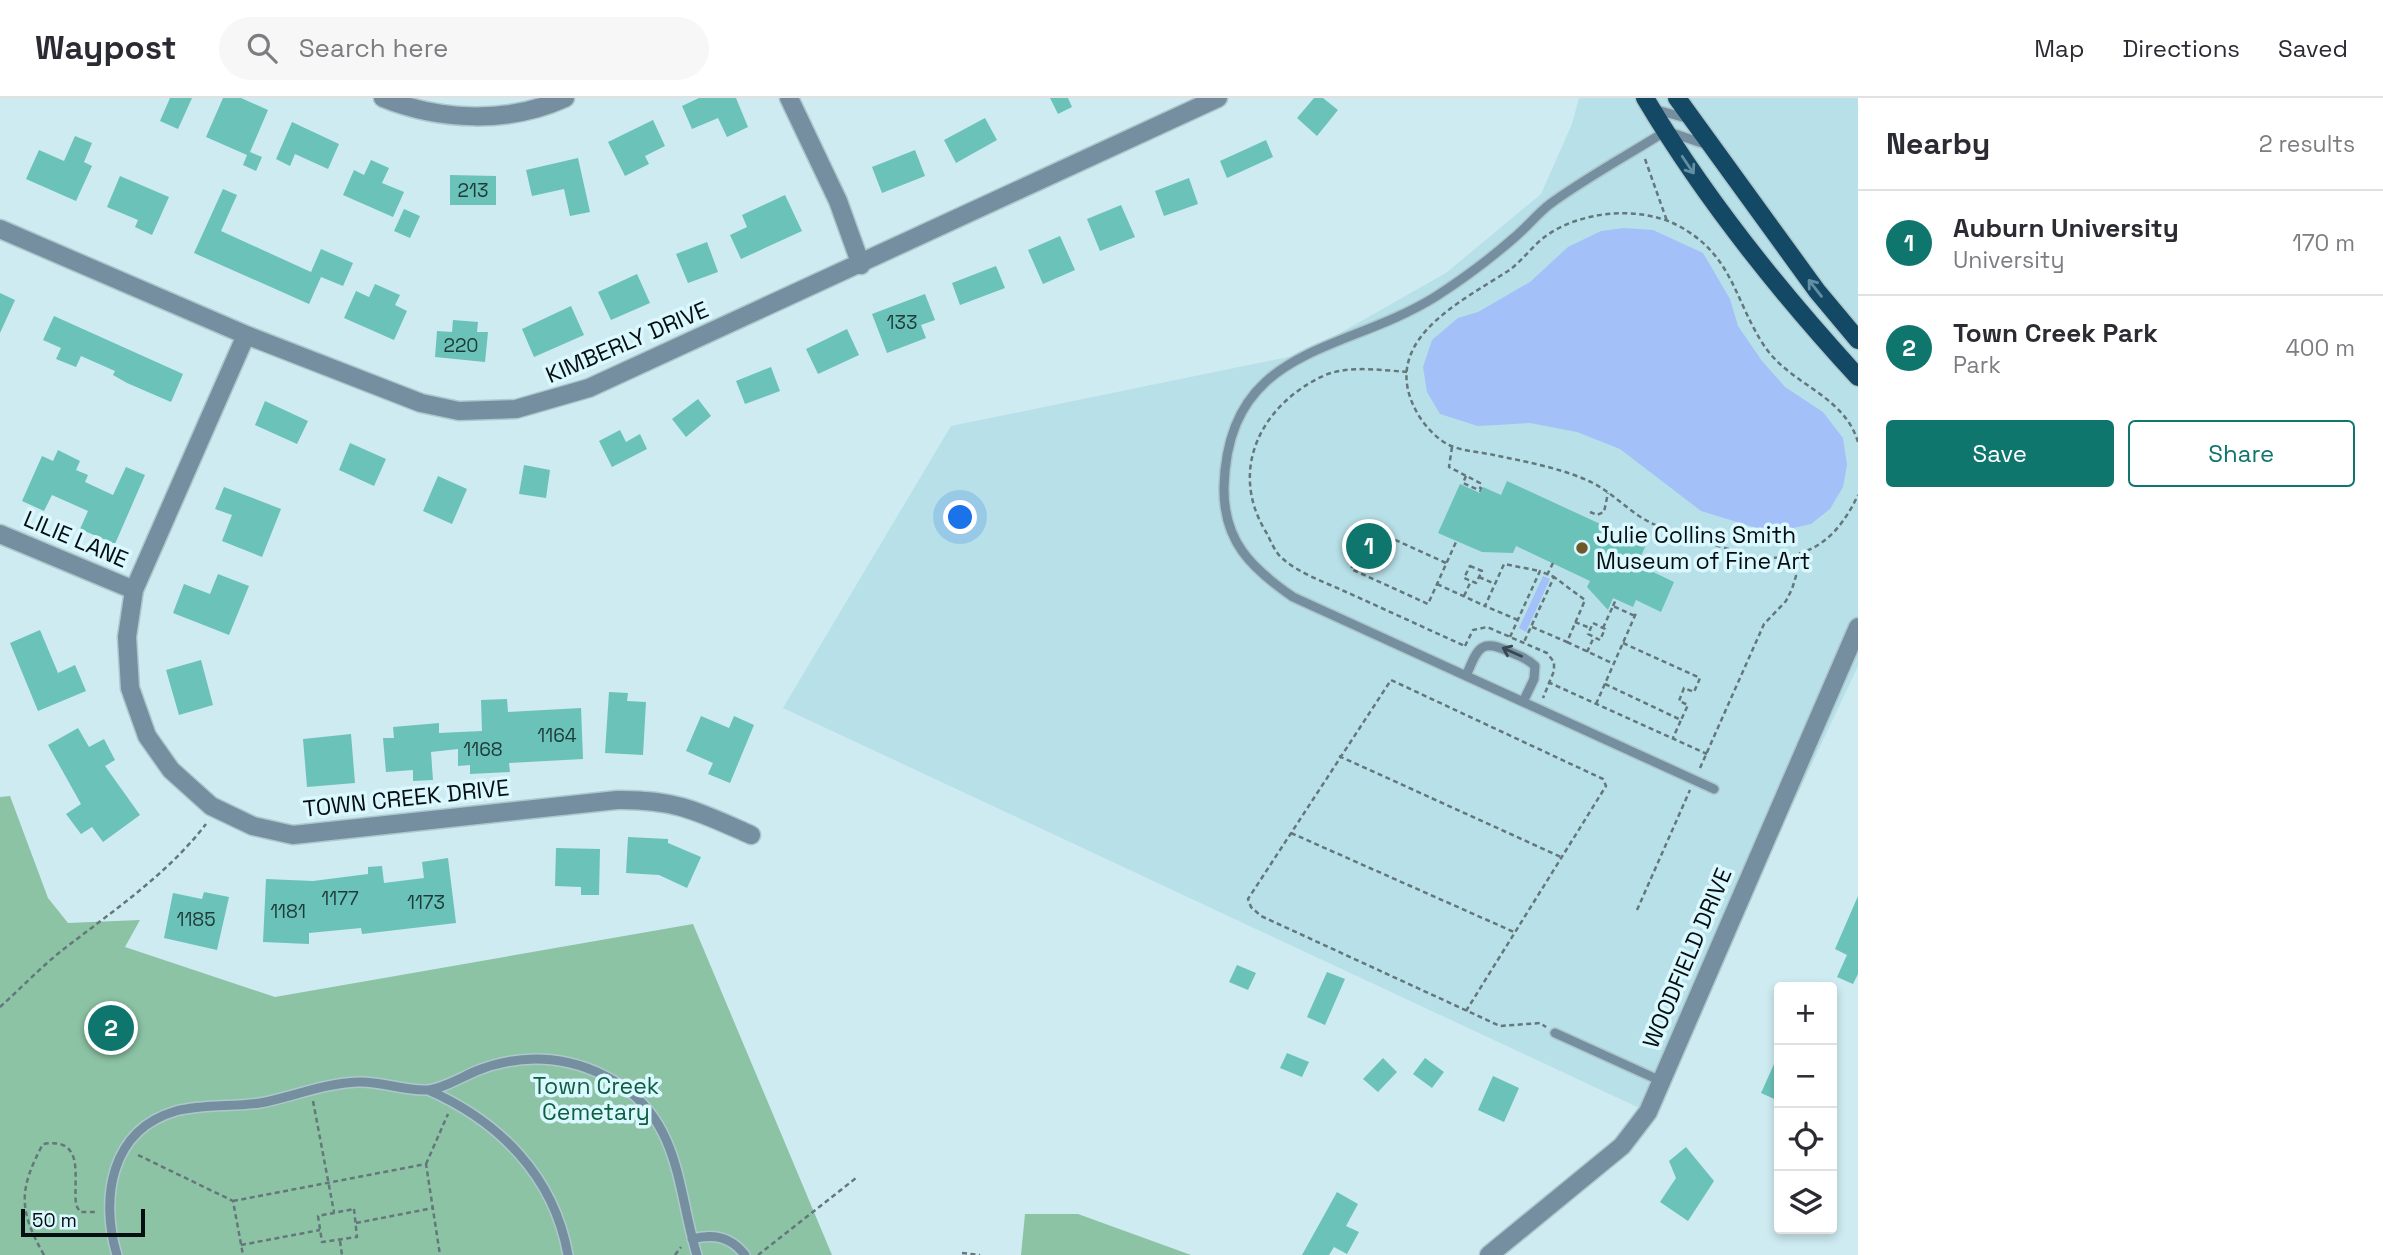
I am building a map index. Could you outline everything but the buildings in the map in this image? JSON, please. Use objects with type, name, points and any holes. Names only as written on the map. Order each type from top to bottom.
[{"type":"main road","points":[[1677,98],[1817,291],[1858,340]]},
{"type":"main road","points":[[1648,103],[1691,169],[1784,295],[1858,377]]},
{"type":"street","points":[[383,98],[442,115],[482,117],[521,112],[565,98]]},
{"type":"street","points":[[789,98],[838,201],[861,265]]},
{"type":"street","name":"KIMBERLY DRIVE","points":[[0,229],[246,335],[421,403],[459,411],[516,409],[553,401],[589,388],[861,265],[1218,98]]},
{"type":"street","name":"TOWN CREEK DRIVE","points":[[246,335],[134,590],[127,637],[130,688],[147,736],[171,770],[211,806],[253,826],[293,835],[617,800],[655,799],[689,808],[751,835]]},
{"type":"street","name":"LILIE LANE","points":[[0,534],[134,590]]},
{"type":"street","name":"WOODFIELD DRIVE","points":[[1489,1255],[1622,1146],[1647,1112],[1858,627]]},
{"type":"lane","points":[[1648,103],[1692,119]]},
{"type":"lane","points":[[1711,147],[1666,131],[1548,205],[1477,269],[1432,298],[1406,312],[1303,354],[1275,372],[1252,395],[1235,428],[1225,456],[1224,498],[1227,524],[1244,556],[1270,581],[1293,597],[1714,789]]},
{"type":"lane","points":[[1466,676],[1476,653],[1485,645],[1493,644],[1530,660],[1535,666],[1534,678],[1523,702]]},
{"type":"lane","points":[[1555,1032],[1661,1081]]},
{"type":"lane","points":[[428,1090],[517,1059],[550,1058],[579,1064],[623,1087],[658,1121],[671,1145],[697,1255]]},
{"type":"lane","points":[[117,1255],[107,1210],[108,1190],[116,1165],[125,1149],[151,1123],[173,1112],[202,1106],[258,1103],[358,1082],[428,1090],[453,1101],[493,1128],[518,1150],[543,1183],[557,1212],[568,1255]]},
{"type":"lane","points":[[692,1239],[706,1235],[721,1237],[734,1243],[745,1255]]},
{"type":"path","points":[[1643,156],[1657,191],[1661,210],[1668,222]]},
{"type":"path","points":[[1858,442],[1854,427],[1829,399],[1786,370],[1765,346],[1732,279],[1710,247],[1668,222],[1629,213],[1597,215],[1568,225],[1541,240],[1518,264],[1427,326],[1418,338],[1407,372],[1410,397],[1420,418],[1439,439],[1452,447],[1534,463],[1571,474],[1608,493],[1641,517],[1681,536],[1766,558],[1791,554],[1828,540],[1847,518],[1858,495]]},
{"type":"path","points":[[1407,372],[1359,369],[1325,374],[1288,396],[1259,432],[1250,465],[1250,491],[1257,519],[1281,559],[1318,579],[1465,646]]},
{"type":"path","points":[[1452,447],[1449,467],[1480,483],[1482,490],[1464,483],[1466,476]]},
{"type":"path","points":[[1590,512],[1597,515],[1604,512],[1608,493]]},
{"type":"path","points":[[1446,563],[1369,528],[1363,542],[1373,547],[1368,559],[1357,555],[1351,569],[1428,604],[1456,542]]},
{"type":"path","points":[[1637,910],[1764,624],[1786,601],[1796,576],[1791,554]]},
{"type":"path","points":[[1485,606],[1504,564],[1540,571],[1585,600],[1567,642]]},
{"type":"path","points":[[1547,575],[1553,564]]},
{"type":"path","points":[[1469,566],[1482,571],[1476,583],[1471,581],[1464,578],[1469,566]]},
{"type":"path","points":[[1510,637],[1540,571]]},
{"type":"path","points":[[1479,577],[1495,584]]},
{"type":"path","points":[[1524,642],[1554,578]]},
{"type":"path","points":[[1464,596],[1471,581]]},
{"type":"path","points":[[1437,584],[1518,620]]},
{"type":"path","points":[[1603,628],[1592,623],[1588,634],[1600,640],[1616,599]]},
{"type":"path","points":[[1613,606],[1635,616]]},
{"type":"path","points":[[1596,704],[1637,611]]},
{"type":"path","points":[[1575,622],[1590,628]]},
{"type":"path","points":[[1531,626],[1614,664]]},
{"type":"path","points":[[1587,652],[1594,637]]},
{"type":"path","points":[[1623,643],[1700,678],[1694,692],[1684,688],[1679,701],[1688,705],[1673,738]]},
{"type":"path","points":[[1465,1011],[1606,786],[1602,779],[1391,680],[1248,899],[1251,907],[1261,916],[1465,1011],[1500,1026],[1540,1023],[1555,1032]]},
{"type":"path","points":[[1548,682],[1707,754]]},
{"type":"path","points":[[1605,684],[1681,720]]},
{"type":"path","points":[[1339,756],[1561,856]]},
{"type":"path","points":[[0,1007],[57,955],[154,880],[184,853],[207,822]]},
{"type":"path","points":[[1291,833],[1514,932]]},
{"type":"path","points":[[311,1091],[334,1213]]},
{"type":"path","points":[[440,1255],[426,1164],[453,1101]]},
{"type":"path","points":[[44,1255],[27,1225],[24,1196],[31,1167],[43,1144],[58,1142],[68,1147],[74,1157],[75,1193],[80,1213],[107,1210]]},
{"type":"path","points":[[125,1149],[233,1200],[426,1164]]},
{"type":"path","points":[[758,1255],[856,1178]]},
{"type":"path","points":[[233,1200],[243,1255]]},
{"type":"path","points":[[356,1223],[433,1208]]},
{"type":"path","points":[[354,1209],[357,1237],[322,1242],[318,1216],[334,1213],[354,1209]]},
{"type":"path","points":[[241,1245],[320,1230]]},
{"type":"path","points":[[340,1240],[342,1255]]},
{"type":"path","points":[[962,1253],[980,1255]]},
{"type":"shaded area","points":[[1579,98],[1858,98],[1858,666],[1648,1112],[783,708],[951,426],[1303,354],[1446,273],[1541,194],[1572,124]]},
{"type":"green space","name":"Town Creek Cemetary","points":[[10,796],[48,898],[68,923],[140,920],[125,947],[275,997],[693,924],[832,1255],[0,1255],[0,797]]},
{"type":"green space","points":[[1025,1214],[1078,1214],[1191,1255],[1021,1255]]},
{"type":"water","points":[[1624,228],[1653,230],[1703,253],[1730,299],[1738,326],[1762,361],[1785,387],[1823,412],[1843,438],[1847,465],[1843,487],[1830,509],[1811,524],[1780,531],[1753,527],[1701,511],[1620,449],[1577,432],[1530,423],[1478,426],[1440,414],[1427,392],[1423,367],[1432,340],[1458,318],[1478,312],[1530,282],[1568,247],[1601,231]]},
{"type":"water","points":[[1543,576],[1550,579],[1526,632],[1519,628]]},
{"type":"place","name":"Auburn University","points":[[1369,546]]},
{"type":"place","name":"Julie Collins Smith Museum of Fine Art","points":[[1582,548]]},
{"type":"place","name":"Town Creek Park","points":[[111,1028]]}]
